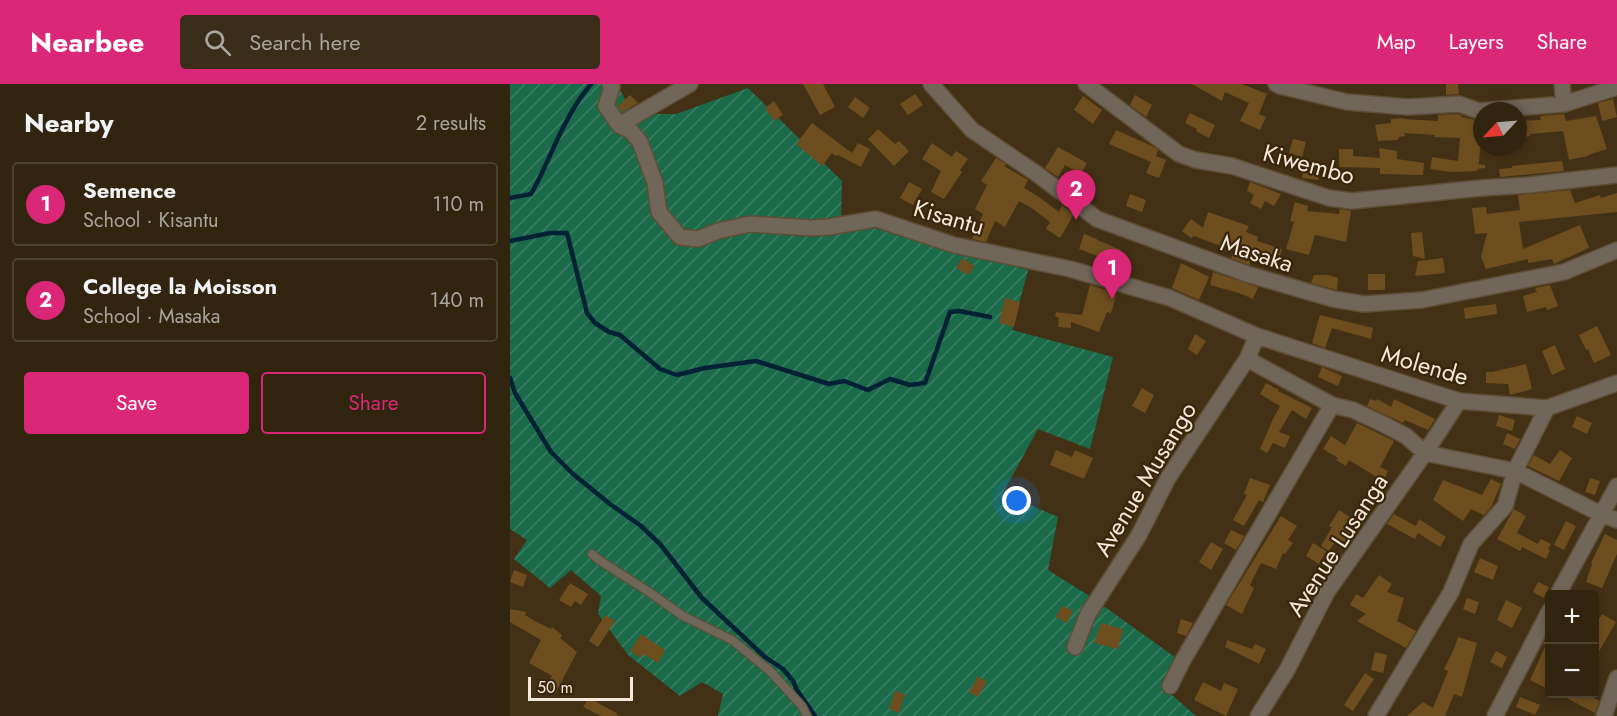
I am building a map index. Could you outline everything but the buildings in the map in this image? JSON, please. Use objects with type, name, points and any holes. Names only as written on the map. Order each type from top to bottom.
[{"type":"street","points":[[610,84],[612,87],[606,106],[619,125],[690,84]]},
{"type":"street","name":"Masaka","points":[[931,84],[972,130],[1037,174],[1097,219],[1247,274],[1333,299],[1364,304],[1422,300],[1564,272],[1617,250]]},
{"type":"street","name":"Kiwembo","points":[[1086,84],[1179,154],[1196,160],[1232,165],[1329,198],[1352,201],[1371,200],[1617,175]]},
{"type":"street","points":[[1276,84],[1347,102],[1408,107],[1459,104],[1479,111],[1564,104],[1617,87]]},
{"type":"street","points":[[1562,84],[1564,104]]},
{"type":"street","name":"Kisantu","points":[[619,125],[631,131],[640,142],[655,183],[659,212],[680,237],[698,239],[718,231],[750,224],[812,228],[876,219],[954,244],[1070,269],[1170,298],[1257,336]]},
{"type":"street","name":"Avenue Musango","points":[[1075,647],[1088,614],[1138,534],[1167,478],[1247,359],[1257,336]]},
{"type":"street","name":"Molende","points":[[1257,336],[1459,401],[1547,408],[1617,383]]},
{"type":"street","points":[[1247,359],[1332,405],[1353,410],[1406,436],[1425,453],[1515,471],[1617,520]]},
{"type":"street","name":"Avenue Lusanga","points":[[1258,716],[1287,670],[1327,592],[1459,401]]},
{"type":"street","points":[[1170,686],[1332,405]]},
{"type":"street","points":[[1376,716],[1389,698],[1451,592],[1471,544],[1505,506],[1515,471],[1547,408]]},
{"type":"street","points":[[1560,590],[1617,486]]},
{"type":"street","points":[[1495,716],[1545,620]]},
{"type":"street","points":[[1604,716],[1617,678]]},
{"type":"lane","points":[[592,554],[683,616],[732,640],[770,671],[802,706],[807,716]]},
{"type":"green space","points":[[510,84],[617,84],[633,114],[676,114],[748,88],[842,181],[841,219],[1028,270],[1012,330],[1113,357],[1090,449],[1038,429],[1003,493],[1058,517],[1048,570],[1091,597],[1179,660],[1165,689],[1196,716],[718,716],[723,694],[702,682],[680,696],[628,655],[598,614],[601,596],[571,570],[550,588],[514,559],[527,540],[510,529]]},
{"type":"waterway","points":[[510,198],[531,194],[568,118],[591,84]]},
{"type":"waterway","points":[[510,241],[550,233],[567,233],[587,313],[595,323],[609,332],[620,335],[660,369],[677,375],[705,368],[756,361],[829,384],[844,381],[868,390],[890,379],[910,385],[925,383],[950,312],[959,311],[990,317]]},
{"type":"waterway","points":[[510,378],[515,393],[551,452],[573,474],[641,526],[660,544],[702,598],[765,657],[783,669],[815,716]]},
{"type":"place","name":"College la Moisson","points":[[1076,220]]},
{"type":"place","name":"Semence","points":[[1112,299]]}]
